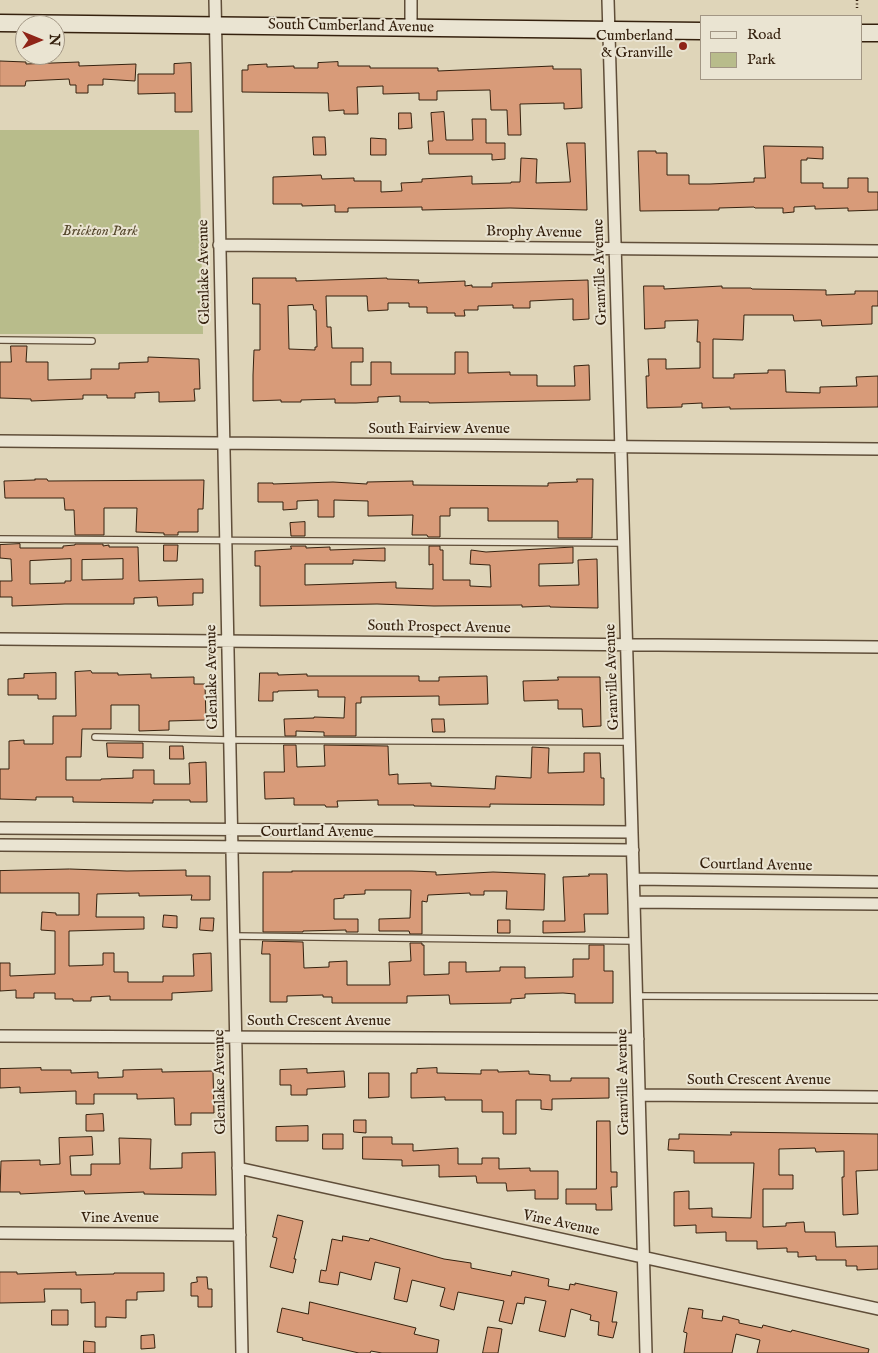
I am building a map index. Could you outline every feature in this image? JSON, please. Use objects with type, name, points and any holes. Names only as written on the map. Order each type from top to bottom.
[{"type":"street","name":"Glenlake Avenue","points":[[214,0],[242,1353]]},
{"type":"street","points":[[410,0],[411,28]]},
{"type":"street","name":"Granville Avenue","points":[[608,0],[646,1353]]},
{"type":"street","name":"South Cumberland Avenue","points":[[0,23],[700,31]]},
{"type":"street","points":[[863,33],[878,33]]},
{"type":"street","name":"Brophy Avenue","points":[[219,244],[878,251]]},
{"type":"street","name":"South Fairview Avenue","points":[[0,441],[878,449]]},
{"type":"street","name":"South Prospect Avenue","points":[[0,639],[878,647]]},
{"type":"street","name":"Courtland Avenue","points":[[0,828],[632,832]]},
{"type":"street","name":"Courtland Avenue","points":[[0,845],[633,850]]},
{"type":"street","name":"Courtland Avenue","points":[[634,879],[878,882]]},
{"type":"street","points":[[634,902],[878,904]]},
{"type":"street","name":"South Crescent Avenue","points":[[0,1036],[638,1039]]},
{"type":"street","name":"South Crescent Avenue","points":[[639,1095],[878,1097]]},
{"type":"street","name":"Vine Avenue","points":[[238,1168],[878,1309]]},
{"type":"street","name":"Vine Avenue","points":[[0,1233],[240,1235]]},
{"type":"lane","points":[[0,340],[92,341]]},
{"type":"lane","points":[[0,539],[624,544]]},
{"type":"lane","points":[[95,737],[229,740],[630,742]]},
{"type":"lane","points":[[234,936],[635,941]]},
{"type":"lane","points":[[637,996],[878,997]]},
{"type":"path","points":[[857,0],[857,10]]},
{"type":"green space","name":"Brickton Park","points":[[0,130],[199,130],[203,334],[0,334]]},
{"type":"building","points":[[0,61],[15,62],[15,65],[65,65],[65,63],[79,62],[79,66],[136,64],[135,81],[103,79],[103,85],[88,85],[88,93],[76,93],[76,85],[70,85],[69,79],[26,81],[25,86],[0,86]]},
{"type":"building","points":[[338,62],[338,66],[438,68],[438,71],[553,66],[553,69],[581,69],[582,108],[564,109],[564,103],[520,104],[521,135],[508,135],[507,110],[491,110],[490,90],[437,91],[437,100],[419,100],[419,93],[383,94],[383,86],[357,87],[358,114],[344,114],[344,110],[329,111],[328,93],[242,92],[242,70],[248,70],[248,65],[267,64],[267,67],[294,66],[294,68],[318,68],[318,63]]},
{"type":"building","points":[[191,63],[192,112],[175,112],[175,93],[138,94],[138,74],[174,74],[174,64]]},
{"type":"building","points":[[444,112],[446,140],[473,140],[472,119],[486,119],[486,143],[505,143],[505,159],[492,160],[492,154],[429,154],[428,141],[433,141],[431,113]]},
{"type":"building","points":[[399,113],[411,113],[412,128],[399,129]]},
{"type":"building","points":[[313,137],[325,137],[326,155],[314,155]]},
{"type":"building","points":[[371,138],[386,139],[386,155],[371,155]]},
{"type":"building","points":[[567,143],[585,143],[587,210],[510,208],[422,210],[422,207],[348,208],[348,212],[335,212],[335,205],[302,206],[302,204],[273,204],[273,177],[321,175],[322,179],[354,178],[354,181],[381,181],[381,192],[402,191],[401,183],[422,182],[422,179],[472,176],[472,184],[511,183],[520,182],[521,158],[537,159],[536,183],[570,182]]},
{"type":"building","points":[[764,146],[823,147],[823,159],[807,158],[807,160],[801,160],[801,183],[823,183],[823,188],[848,188],[848,178],[868,178],[868,192],[878,192],[878,210],[848,211],[848,208],[815,209],[815,206],[794,207],[794,212],[783,213],[783,208],[754,207],[719,208],[719,210],[640,211],[638,151],[667,153],[667,175],[689,175],[689,184],[710,184],[754,182],[754,178],[765,178]]},
{"type":"building","points":[[253,278],[296,278],[296,281],[387,278],[419,280],[418,283],[465,281],[465,286],[472,285],[472,287],[492,287],[492,283],[588,280],[589,319],[573,320],[573,299],[530,301],[530,308],[513,308],[513,305],[478,306],[478,310],[464,310],[465,316],[455,316],[455,313],[427,313],[427,307],[409,307],[409,303],[388,303],[388,310],[368,311],[367,296],[326,296],[327,327],[331,327],[332,348],[363,348],[363,362],[351,362],[351,385],[371,385],[371,362],[391,362],[391,374],[455,374],[455,352],[468,352],[468,373],[510,372],[510,375],[537,375],[537,386],[575,386],[574,366],[589,365],[590,400],[429,403],[400,402],[400,396],[378,397],[378,402],[356,403],[335,403],[335,399],[301,400],[301,402],[281,402],[281,400],[253,401],[254,350],[260,350],[260,304],[253,304]],"holes":[[[313,305],[314,310],[316,310],[317,347],[315,347],[315,350],[289,349],[288,306]]]},
{"type":"building","points":[[644,286],[664,286],[664,289],[722,286],[722,288],[826,290],[826,295],[855,294],[855,291],[878,291],[878,306],[872,306],[872,324],[822,326],[821,320],[794,321],[793,315],[744,315],[743,340],[713,339],[713,378],[734,378],[734,374],[768,373],[768,370],[785,370],[786,392],[820,393],[820,387],[857,386],[856,377],[878,376],[878,407],[730,409],[730,407],[702,408],[702,403],[682,404],[682,407],[647,408],[646,376],[649,376],[648,359],[666,359],[666,369],[700,368],[700,342],[697,342],[698,320],[665,321],[665,328],[645,329]]},
{"type":"building","points":[[11,346],[27,346],[26,362],[48,362],[48,380],[91,379],[91,369],[119,369],[119,363],[148,362],[148,357],[199,359],[200,389],[194,389],[195,401],[159,402],[159,392],[135,393],[135,398],[107,398],[107,395],[83,395],[83,399],[31,401],[31,399],[0,398],[0,362],[11,362]]},
{"type":"building","points":[[47,479],[48,481],[204,480],[203,509],[198,509],[198,532],[178,532],[178,535],[164,535],[164,533],[136,532],[137,508],[104,508],[104,535],[75,535],[74,510],[65,510],[64,498],[5,498],[4,481]]},
{"type":"building","points":[[577,479],[593,479],[592,538],[558,538],[558,521],[488,521],[488,508],[450,508],[450,516],[440,516],[440,537],[428,537],[427,535],[412,535],[413,515],[368,516],[368,501],[334,500],[334,517],[318,517],[318,500],[297,501],[297,509],[283,510],[283,502],[258,502],[258,483],[333,482],[367,484],[367,482],[413,481],[413,485],[548,486],[548,483],[577,482]]},
{"type":"building","points":[[305,522],[305,536],[291,536],[290,523]]},
{"type":"building","points":[[20,544],[20,548],[63,548],[63,546],[75,544],[138,547],[139,581],[203,579],[203,593],[193,593],[193,605],[158,606],[157,597],[134,598],[134,604],[12,606],[12,597],[0,597],[0,581],[12,581],[11,559],[0,558],[0,545]],"holes":[[[71,559],[71,581],[65,581],[65,583],[30,584],[30,561]],[[123,559],[123,579],[82,580],[82,560]]]},
{"type":"building","points":[[164,545],[178,545],[177,561],[164,561]]},
{"type":"building","points":[[291,546],[306,546],[306,548],[330,547],[330,550],[385,548],[385,561],[353,560],[353,564],[305,564],[305,585],[396,582],[396,588],[433,589],[433,564],[429,565],[429,546],[440,546],[440,550],[443,550],[443,580],[470,580],[470,586],[491,587],[490,565],[470,564],[471,550],[486,552],[573,547],[573,563],[539,564],[539,586],[579,585],[578,560],[597,559],[598,608],[522,607],[522,605],[434,606],[377,604],[260,606],[260,566],[255,566],[255,551],[291,549]]},
{"type":"building","points":[[91,671],[92,673],[118,673],[118,675],[151,674],[151,678],[194,677],[194,684],[205,684],[206,720],[169,721],[169,730],[139,731],[139,705],[111,705],[111,729],[82,729],[81,757],[66,757],[66,780],[133,778],[133,770],[154,770],[154,784],[190,784],[189,763],[206,762],[207,802],[153,800],[153,803],[73,802],[73,797],[36,797],[36,800],[0,799],[0,769],[9,769],[9,741],[24,740],[24,744],[53,744],[53,716],[76,716],[75,672]]},
{"type":"building","points":[[56,673],[56,699],[38,699],[38,695],[8,695],[8,679],[24,678],[24,674]]},
{"type":"building","points":[[260,673],[278,673],[278,675],[307,674],[307,676],[419,676],[419,681],[439,681],[439,677],[487,676],[488,704],[439,705],[439,696],[361,697],[361,703],[356,703],[356,736],[324,736],[324,732],[296,731],[296,736],[285,736],[284,719],[344,718],[345,697],[318,697],[318,690],[278,691],[273,692],[273,701],[259,701]]},
{"type":"building","points":[[558,677],[600,677],[601,726],[583,727],[582,709],[558,709],[558,700],[524,701],[523,681],[558,680]]},
{"type":"building","points":[[432,719],[444,719],[445,732],[433,732]]},
{"type":"building","points":[[107,743],[143,743],[143,758],[108,757]]},
{"type":"building","points":[[284,745],[296,745],[297,767],[325,766],[324,745],[388,746],[389,775],[398,774],[398,784],[431,783],[431,786],[495,789],[496,776],[531,778],[532,747],[549,748],[548,773],[584,772],[584,753],[600,753],[601,778],[604,778],[604,805],[490,804],[490,807],[414,806],[378,805],[378,800],[337,801],[338,807],[326,807],[325,805],[294,805],[294,798],[265,799],[264,772],[284,772]]},
{"type":"building","points":[[170,746],[183,746],[184,759],[170,759]]},
{"type":"building","points":[[70,869],[127,871],[186,870],[186,876],[210,876],[210,900],[191,900],[192,895],[139,896],[139,893],[97,894],[96,917],[144,917],[144,929],[69,931],[69,966],[103,965],[103,953],[114,953],[114,972],[128,972],[128,982],[163,982],[163,976],[194,976],[193,954],[211,953],[212,991],[172,993],[172,1000],[110,1000],[110,996],[91,997],[91,1001],[73,1001],[73,999],[55,999],[55,993],[34,993],[34,998],[16,998],[16,990],[0,991],[0,963],[10,963],[10,976],[55,974],[55,931],[41,930],[42,912],[56,913],[56,915],[79,915],[79,893],[0,893],[0,871]]},
{"type":"building","points":[[412,871],[436,872],[436,875],[493,872],[545,874],[544,910],[506,909],[507,891],[484,891],[484,895],[470,895],[470,893],[428,895],[427,902],[422,901],[422,934],[410,934],[409,931],[379,931],[379,919],[410,918],[411,890],[365,890],[365,894],[344,895],[344,898],[334,899],[334,919],[358,919],[358,932],[346,932],[346,930],[263,932],[263,872]]},
{"type":"building","points":[[589,874],[607,874],[608,914],[584,914],[585,932],[543,933],[543,921],[565,921],[563,877],[589,876]]},
{"type":"building","points":[[164,915],[177,916],[177,928],[163,927]]},
{"type":"building","points":[[201,918],[214,918],[213,931],[200,930]]},
{"type":"building","points":[[498,920],[510,920],[510,933],[498,933]]},
{"type":"building","points":[[263,941],[303,942],[304,968],[329,967],[329,962],[347,961],[347,985],[390,985],[389,962],[411,961],[410,943],[422,943],[424,945],[424,975],[449,974],[449,962],[466,962],[466,972],[500,971],[500,967],[525,967],[525,978],[573,977],[573,959],[589,959],[589,945],[604,945],[604,971],[613,971],[613,1003],[575,1003],[575,994],[563,993],[525,994],[525,998],[511,999],[511,1003],[450,1004],[449,995],[407,996],[407,1003],[332,1003],[332,997],[323,997],[323,995],[287,996],[287,1002],[270,1002],[270,954],[262,954]]},
{"type":"building","points":[[41,1068],[41,1070],[71,1070],[71,1073],[98,1072],[98,1078],[123,1077],[123,1070],[162,1069],[162,1072],[213,1071],[214,1113],[191,1113],[191,1125],[175,1125],[174,1098],[137,1099],[137,1094],[94,1094],[94,1104],[76,1104],[76,1091],[20,1093],[20,1087],[0,1088],[0,1069]]},
{"type":"building","points":[[437,1068],[437,1073],[481,1074],[481,1070],[498,1070],[498,1072],[529,1071],[529,1074],[550,1075],[550,1081],[571,1081],[571,1078],[609,1078],[609,1098],[552,1099],[552,1110],[541,1109],[541,1100],[516,1100],[516,1134],[503,1134],[503,1112],[482,1112],[482,1100],[445,1100],[445,1097],[411,1098],[411,1073],[417,1073],[417,1069]]},
{"type":"building","points":[[307,1069],[307,1073],[344,1071],[345,1087],[307,1089],[307,1095],[291,1095],[291,1085],[280,1085],[280,1070]]},
{"type":"building","points":[[369,1073],[389,1073],[389,1097],[369,1098]]},
{"type":"building","points":[[103,1114],[104,1131],[86,1131],[86,1115]]},
{"type":"building","points":[[354,1120],[366,1120],[366,1133],[354,1132]]},
{"type":"building","points":[[597,1121],[610,1121],[611,1172],[617,1172],[617,1187],[611,1187],[612,1210],[596,1210],[596,1204],[566,1204],[566,1189],[596,1189]]},
{"type":"building","points":[[308,1126],[308,1141],[276,1141],[276,1127]]},
{"type":"building","points":[[731,1132],[878,1134],[878,1170],[856,1171],[858,1214],[843,1215],[842,1177],[844,1177],[844,1151],[816,1152],[815,1148],[779,1149],[779,1175],[793,1175],[793,1189],[763,1189],[763,1227],[786,1226],[786,1223],[804,1222],[805,1232],[835,1232],[836,1247],[878,1246],[878,1269],[857,1270],[857,1266],[846,1266],[846,1260],[816,1260],[816,1256],[798,1257],[798,1252],[787,1252],[787,1248],[757,1249],[757,1241],[726,1241],[726,1232],[696,1233],[696,1225],[674,1226],[674,1192],[689,1191],[689,1209],[712,1208],[712,1217],[751,1218],[754,1163],[694,1163],[694,1151],[668,1150],[669,1139],[679,1139],[679,1134],[731,1135]]},
{"type":"building","points":[[323,1134],[343,1134],[343,1149],[323,1149]]},
{"type":"building","points":[[92,1137],[93,1155],[70,1156],[71,1175],[91,1175],[91,1164],[120,1164],[119,1138],[151,1139],[150,1169],[182,1168],[182,1153],[215,1152],[216,1195],[144,1194],[144,1192],[85,1194],[84,1191],[20,1194],[20,1192],[0,1192],[1,1161],[40,1160],[40,1165],[60,1164],[59,1138]]},
{"type":"building","points":[[363,1137],[392,1137],[392,1144],[413,1144],[413,1151],[458,1148],[458,1164],[482,1164],[482,1158],[499,1158],[499,1169],[530,1168],[530,1171],[558,1171],[558,1199],[535,1199],[535,1190],[507,1191],[506,1183],[477,1183],[476,1176],[439,1177],[439,1165],[402,1166],[402,1160],[363,1159]]},
{"type":"building","points":[[278,1215],[303,1221],[294,1259],[296,1259],[293,1273],[270,1267],[277,1238],[273,1237]]},
{"type":"building","points":[[343,1236],[369,1241],[370,1238],[444,1259],[471,1263],[471,1268],[511,1276],[512,1271],[549,1279],[548,1286],[569,1290],[570,1284],[575,1285],[575,1283],[617,1292],[612,1322],[617,1322],[613,1338],[598,1335],[599,1322],[590,1320],[591,1315],[571,1309],[565,1337],[539,1331],[546,1301],[525,1297],[524,1304],[517,1303],[512,1324],[499,1321],[504,1301],[458,1292],[454,1310],[440,1306],[445,1288],[412,1280],[407,1302],[394,1299],[400,1268],[375,1262],[371,1280],[340,1272],[338,1285],[319,1282],[321,1270],[326,1271],[332,1239],[342,1241]]},
{"type":"building","points":[[0,1272],[17,1272],[17,1274],[76,1272],[76,1275],[164,1273],[164,1291],[137,1292],[137,1300],[126,1300],[126,1318],[106,1317],[106,1327],[95,1327],[95,1302],[81,1303],[81,1289],[44,1289],[45,1302],[0,1303]]},
{"type":"building","points":[[197,1277],[207,1277],[208,1289],[212,1289],[212,1307],[198,1307],[198,1296],[191,1296],[191,1283],[197,1282]]},
{"type":"building","points":[[310,1302],[416,1328],[414,1334],[439,1340],[437,1353],[382,1353],[371,1351],[370,1353],[359,1353],[302,1340],[303,1338],[277,1332],[282,1308],[308,1314]]},
{"type":"building","points":[[689,1308],[703,1310],[702,1318],[722,1321],[723,1316],[739,1320],[739,1323],[762,1328],[763,1325],[791,1332],[792,1330],[869,1349],[868,1353],[757,1353],[760,1340],[736,1334],[732,1353],[684,1353],[687,1333],[684,1332]]},
{"type":"building","points":[[52,1310],[68,1310],[68,1325],[52,1325]]},
{"type":"building","points":[[488,1327],[502,1329],[498,1353],[483,1353]]},
{"type":"building","points":[[154,1335],[155,1348],[141,1349],[141,1336]]},
{"type":"building","points":[[84,1341],[95,1342],[95,1353],[84,1353]]},
{"type":"place","name":"Cumberland & Granville","points":[[683,46]]}]
